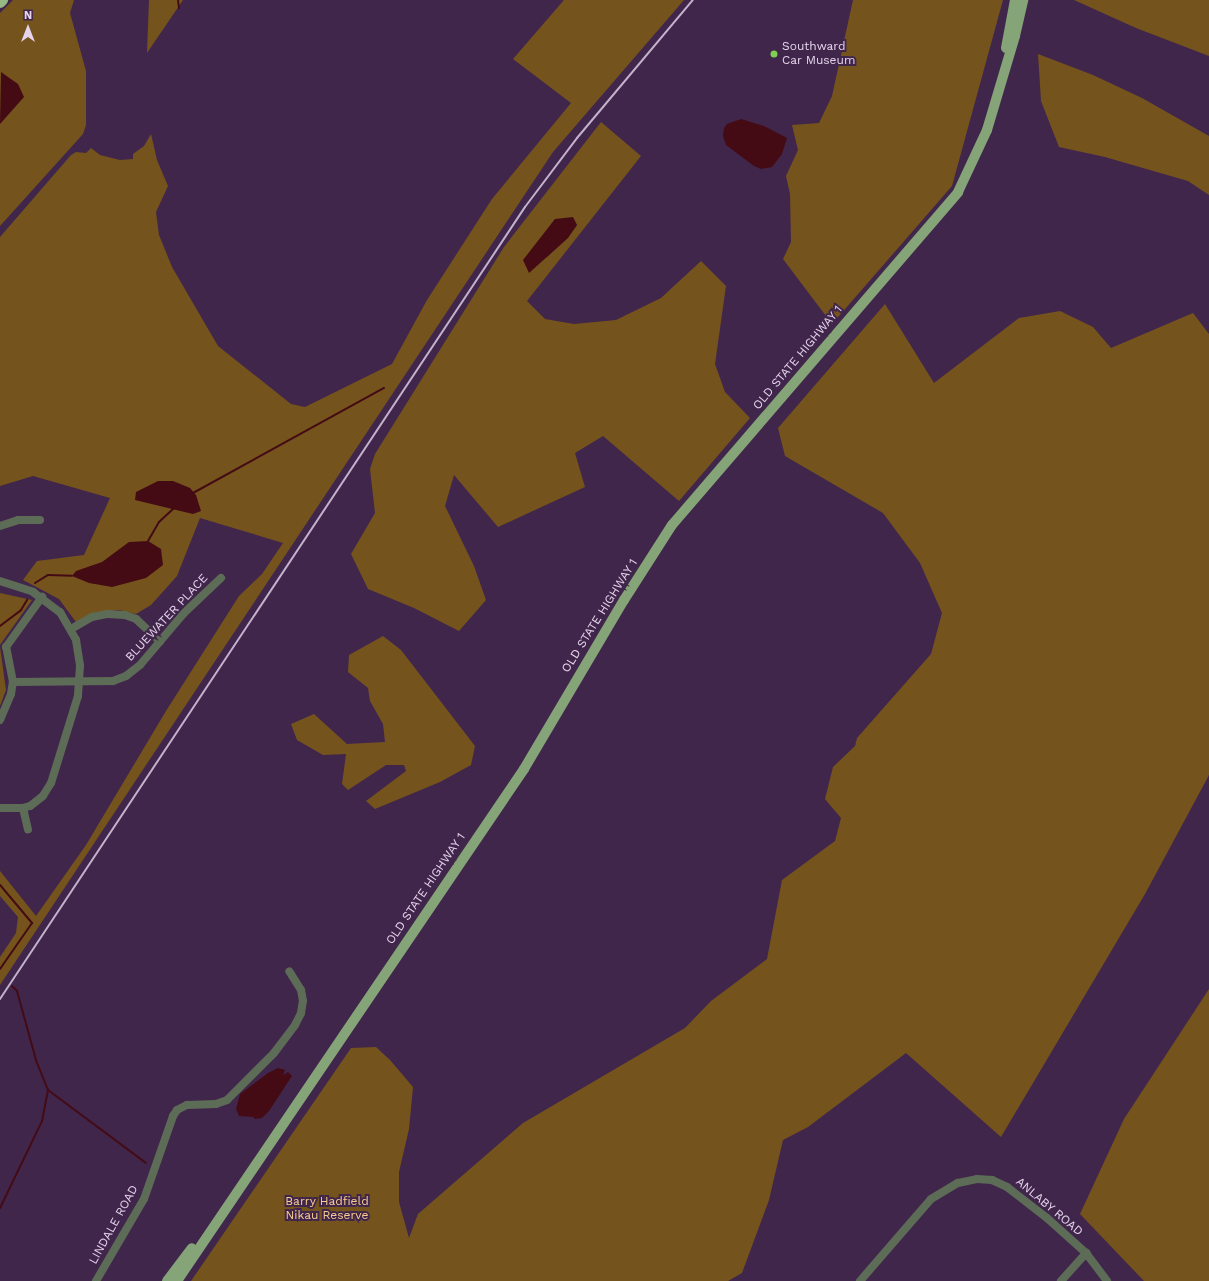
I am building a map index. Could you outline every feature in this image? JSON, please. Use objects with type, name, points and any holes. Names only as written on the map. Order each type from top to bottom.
[{"type":"main road","name":"OLD STATE HIGHWAY 1","points":[[998,93],[1015,0]]},
{"type":"main road","name":"OLD STATE HIGHWAY 1","points":[[177,1281],[524,769],[624,600],[672,525],[958,192],[987,130],[1023,0]]},
{"type":"main road","name":"OLD STATE HIGHWAY 1","points":[[169,1281],[227,1198],[247,1176]]},
{"type":"main road","points":[[184,1281],[205,1241]]},
{"type":"street","points":[[0,526],[18,520],[40,520]]},
{"type":"street","name":"BLUEWATER PLACE","points":[[13,682],[112,681],[126,676],[140,665],[184,613],[220,578]]},
{"type":"street","points":[[0,581],[24,588],[42,597],[60,612],[71,629],[79,652],[80,681],[78,696],[51,783],[39,800],[23,808],[0,808]]},
{"type":"street","points":[[0,720],[11,694],[13,682],[6,647],[42,597]]},
{"type":"street","points":[[71,629],[92,617],[108,614],[125,615],[136,619],[160,641]]},
{"type":"street","points":[[23,808],[28,829]]},
{"type":"street","name":"LINDALE ROAD","points":[[96,1281],[144,1199],[173,1116],[177,1110],[187,1105],[216,1104],[227,1100],[274,1053],[295,1024],[301,1014],[303,1001],[301,990],[289,971]]},
{"type":"street","name":"ANLABY ROAD","points":[[860,1281],[931,1199],[958,1183],[977,1179],[992,1180],[1007,1187],[1086,1254],[1107,1281]]},
{"type":"street","points":[[1061,1281],[1069,1269],[1086,1254]]},
{"type":"green space","points":[[13,0],[74,0],[70,13],[86,71],[86,125],[83,134],[0,226],[0,13]]},
{"type":"green space","points":[[149,0],[183,0],[147,53]]},
{"type":"green space","points":[[564,0],[684,0],[553,152],[0,985],[0,957],[16,933],[18,917],[0,896],[0,871],[36,916],[86,845],[166,711],[239,596],[262,574],[283,543],[200,518],[177,576],[151,605],[136,614],[119,610],[103,612],[76,622],[59,599],[23,580],[37,561],[84,555],[110,498],[33,476],[0,486],[0,237],[71,155],[76,152],[86,153],[91,148],[100,155],[120,160],[133,159],[133,154],[144,146],[151,134],[157,160],[168,186],[156,212],[159,235],[172,267],[218,346],[291,404],[305,407],[392,364],[427,300],[492,199],[571,103],[513,59]]},
{"type":"green space","points":[[853,0],[1003,0],[952,186],[832,324],[783,259],[791,242],[790,194],[786,176],[798,150],[792,125],[819,123],[832,96]]},
{"type":"green space","points":[[1074,0],[1209,0],[1209,56],[1136,28]]},
{"type":"green space","points":[[1038,54],[1093,75],[1142,98],[1209,136],[1209,195],[1188,181],[1105,157],[1059,147],[1041,101]]},
{"type":"green space","points":[[601,122],[641,156],[527,301],[545,319],[574,324],[616,320],[661,298],[701,261],[726,286],[715,364],[725,392],[750,418],[679,501],[603,436],[575,453],[585,487],[498,527],[454,475],[445,506],[474,566],[486,600],[459,631],[414,608],[368,589],[351,554],[375,513],[370,469],[375,454],[504,247]],"holes":[[[555,219],[577,225],[567,238],[546,258],[542,237]]]},
{"type":"green space","name":"Barry Hadfield Nikau Reserve","points":[[885,304],[934,383],[1019,318],[1060,311],[1093,327],[1111,348],[1193,313],[1209,334],[1209,775],[1145,894],[1001,1137],[906,1053],[808,1127],[783,1140],[769,1200],[742,1273],[728,1281],[191,1281],[351,1048],[376,1047],[390,1060],[413,1087],[409,1129],[399,1172],[399,1202],[409,1238],[418,1214],[523,1123],[685,1028],[711,1001],[767,959],[782,880],[835,841],[841,818],[825,799],[833,767],[855,746],[857,738],[931,654],[942,613],[920,563],[883,513],[785,456],[778,428]]},
{"type":"green space","points":[[0,593],[32,600],[0,645]]},
{"type":"green space","points":[[383,636],[401,650],[475,746],[471,765],[440,782],[375,809],[366,801],[406,771],[404,765],[386,765],[348,790],[342,784],[346,754],[323,755],[297,740],[291,724],[314,714],[347,744],[385,742],[383,724],[370,701],[368,688],[348,672],[349,655]]},
{"type":"green space","points":[[0,647],[6,690],[0,706]]},
{"type":"green space","points":[[1209,989],[1209,1281],[1144,1281],[1080,1214],[1124,1119]]},
{"type":"shaded area","points":[[1,72],[18,84],[24,97],[0,124]]},
{"type":"shaded area","points":[[741,119],[764,126],[787,138],[782,154],[772,167],[761,169],[754,166],[726,145],[723,136],[724,128],[727,124]]},
{"type":"shaded area","points":[[573,217],[577,225],[568,238],[529,273],[523,260],[555,219]]},
{"type":"shaded area","points":[[158,481],[173,481],[190,488],[196,495],[201,511],[193,514],[135,500],[136,492]]},
{"type":"shaded area","points":[[148,541],[161,549],[163,565],[146,578],[112,587],[89,583],[72,576],[76,571],[102,562],[129,542]]},
{"type":"shaded area","points":[[278,1068],[285,1070],[283,1075],[288,1072],[292,1076],[269,1111],[262,1118],[255,1119],[253,1117],[239,1116],[236,1109],[240,1094],[268,1073]]},
{"type":"waterway","points":[[178,0],[179,8]]},
{"type":"waterway","points":[[193,493],[384,388]]},
{"type":"waterway","points":[[148,541],[159,522],[174,508]]},
{"type":"waterway","points":[[35,583],[48,575],[72,576]]},
{"type":"waterway","points":[[0,626],[21,610],[27,600]]},
{"type":"waterway","points":[[0,885],[32,923],[0,969]]},
{"type":"waterway","points":[[0,1208],[42,1121],[48,1090],[36,1060],[17,991],[12,986]]},
{"type":"waterway","points":[[48,1090],[146,1163]]},
{"type":"railway","points":[[0,999],[525,207],[577,138],[693,0]]},
{"type":"place","name":"Southward Car Museum","points":[[774,54]]}]
